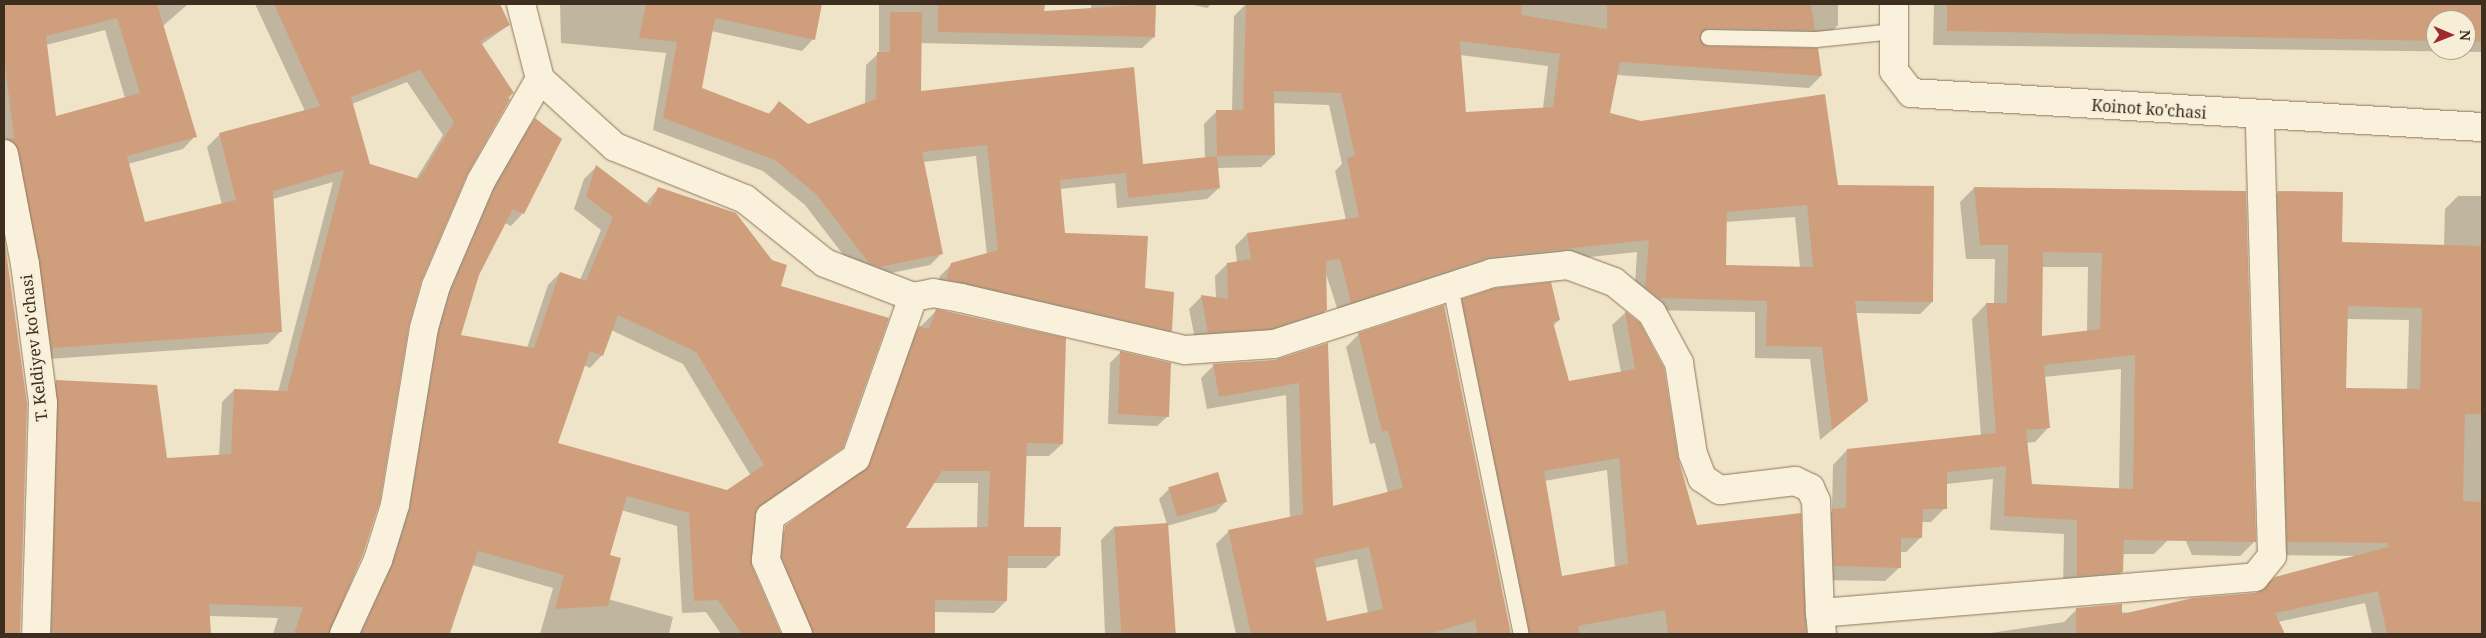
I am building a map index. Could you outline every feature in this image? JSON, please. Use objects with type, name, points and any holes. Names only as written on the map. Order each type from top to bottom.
[{"type":"street","points":[[521,4],[540,79],[615,147],[745,199],[825,263],[913,297],[933,293],[961,298],[1185,350],[1274,344],[1492,273],[1568,264],[1614,282],[1652,313],[1680,363],[1693,454],[1702,478],[1720,490],[1794,481],[1810,488],[1816,501],[1821,624],[2255,577],[2272,556],[2260,117]]},
{"type":"street","name":"Koinot ko'chasi","points":[[1894,4],[1894,71],[1911,93],[2260,117],[2482,127]]},
{"type":"street","points":[[344,634],[378,560],[395,505],[424,328],[436,286],[481,181],[540,79]]},
{"type":"street","name":"T. Keldiyev ko'chasi","points":[[4,154],[25,264],[43,403],[36,634]]},
{"type":"street","points":[[798,634],[766,560],[770,517],[856,458],[913,297]]},
{"type":"lane","points":[[1708,37],[1816,39],[1894,32]]},
{"type":"lane","points":[[1450,286],[1521,634]]},
{"type":"building","points":[[4,4],[157,4],[197,137],[127,156],[145,222],[236,200],[219,133],[320,106],[274,4],[500,4],[510,25],[480,41],[514,93],[507,97],[510,99],[467,175],[421,282],[409,325],[380,501],[363,554],[329,634],[294,634],[303,607],[209,604],[211,634],[52,634],[56,380],[157,385],[167,458],[231,454],[234,389],[286,391],[286,395],[344,170],[273,191],[282,332],[53,348],[53,356],[19,151],[6,139],[14,138],[4,57]],"holes":[[[117,18],[140,93],[56,116],[46,36]],[[420,70],[454,122],[419,179],[370,164],[351,97]]]},
{"type":"building","points":[[646,4],[822,4],[815,40],[715,18],[702,88],[770,114],[779,101],[808,124],[876,99],[877,52],[890,52],[890,12],[922,12],[921,91],[1134,67],[1143,164],[1217,156],[1220,188],[1128,198],[1126,173],[1060,180],[1065,233],[1148,236],[1145,288],[1174,292],[1172,331],[946,279],[951,263],[998,250],[987,145],[922,152],[943,254],[879,267],[869,263],[816,194],[775,160],[663,118],[677,42],[639,38]]},
{"type":"building","points":[[938,4],[1045,4],[1044,11],[1156,4],[1155,37],[938,32]]},
{"type":"building","points":[[1246,4],[1522,4],[1521,15],[1607,29],[1607,4],[1811,4],[1815,30],[1708,28],[1699,37],[1708,46],[1818,48],[1822,76],[1620,62],[1610,113],[1641,121],[1825,94],[1838,185],[1934,186],[1933,302],[1855,301],[1868,401],[1832,430],[1822,347],[1766,346],[1767,301],[1659,298],[1645,287],[1649,240],[1490,257],[1351,303],[1340,259],[1326,261],[1327,310],[1271,329],[1208,333],[1201,295],[1228,299],[1227,263],[1251,259],[1247,233],[1359,217],[1347,158],[1355,156],[1341,93],[1274,91],[1275,155],[1217,156],[1216,110],[1243,110]],"holes":[[[1460,41],[1560,54],[1553,107],[1466,112]],[[1807,205],[1813,267],[1726,265],[1727,212]]]},
{"type":"building","points":[[1947,4],[2481,4],[2481,42],[2476,42],[2476,10],[2426,10],[2426,41],[1947,31]]},
{"type":"building","points":[[535,118],[562,139],[524,214],[513,209],[479,275],[461,335],[534,348],[560,272],[586,281],[613,217],[586,197],[596,165],[650,206],[658,187],[736,213],[772,260],[787,265],[781,286],[889,318],[843,448],[756,509],[752,566],[781,634],[742,634],[718,600],[694,601],[689,513],[627,496],[610,555],[621,558],[608,606],[555,609],[564,575],[478,551],[449,634],[361,634],[392,566],[410,509],[439,331],[451,291],[495,188]],"holes":[[[618,315],[696,352],[764,465],[727,490],[558,443],[590,351],[603,356]]]},
{"type":"building","points":[[1974,187],[2246,191],[2256,542],[2124,540],[2123,572],[2077,576],[2077,520],[2004,516],[2006,466],[1947,472],[1947,509],[1923,509],[1922,538],[1901,538],[1901,568],[1834,566],[1832,509],[1846,508],[1847,449],[1996,433],[1986,303],[2007,303],[2008,245],[1980,245]],"holes":[[[2043,252],[2102,253],[2100,329],[2042,336]],[[2135,355],[2133,489],[2032,484],[2026,430],[2050,428],[2044,365]]]},
{"type":"building","points":[[2278,191],[2343,192],[2342,242],[2482,246],[2482,414],[2465,414],[2463,501],[2482,502],[2482,634],[2387,634],[2378,591],[2275,613],[2285,634],[2076,634],[2076,608],[2122,604],[2122,614],[2193,598],[2256,593],[2275,577],[2388,547],[2388,543],[2287,542]],"holes":[[[2348,306],[2422,308],[2420,389],[2346,388]]]},
{"type":"building","points":[[4,236],[27,404],[20,634],[4,634]]},
{"type":"building","points":[[1551,282],[1560,320],[1553,322],[1569,381],[1635,369],[1625,311],[1640,323],[1664,368],[1678,457],[1697,525],[1801,513],[1806,634],[1668,634],[1665,610],[1578,626],[1579,634],[1530,634],[1462,299],[1495,288]],"holes":[[[1619,458],[1628,564],[1562,576],[1544,471]]]},
{"type":"building","points":[[1444,305],[1511,634],[1478,634],[1475,620],[1429,634],[1251,634],[1228,530],[1303,514],[1299,383],[1219,397],[1213,364],[1275,360],[1328,343],[1333,506],[1403,488],[1388,430],[1382,432],[1358,333]],"holes":[[[1369,547],[1383,609],[1327,621],[1314,559]]]},
{"type":"building","points":[[936,309],[1066,338],[1063,444],[1027,443],[1024,527],[1061,527],[1060,556],[1008,556],[1007,601],[935,600],[935,634],[813,634],[782,557],[785,526],[870,464],[919,326],[929,329]],"holes":[[[942,471],[990,471],[988,527],[906,528]]]},
{"type":"building","points":[[1120,351],[1171,363],[1169,417],[1118,414]]},
{"type":"building","points":[[1218,472],[1227,502],[1177,517],[1168,487]]},
{"type":"building","points":[[1168,523],[1176,634],[1122,634],[1114,527]]}]
